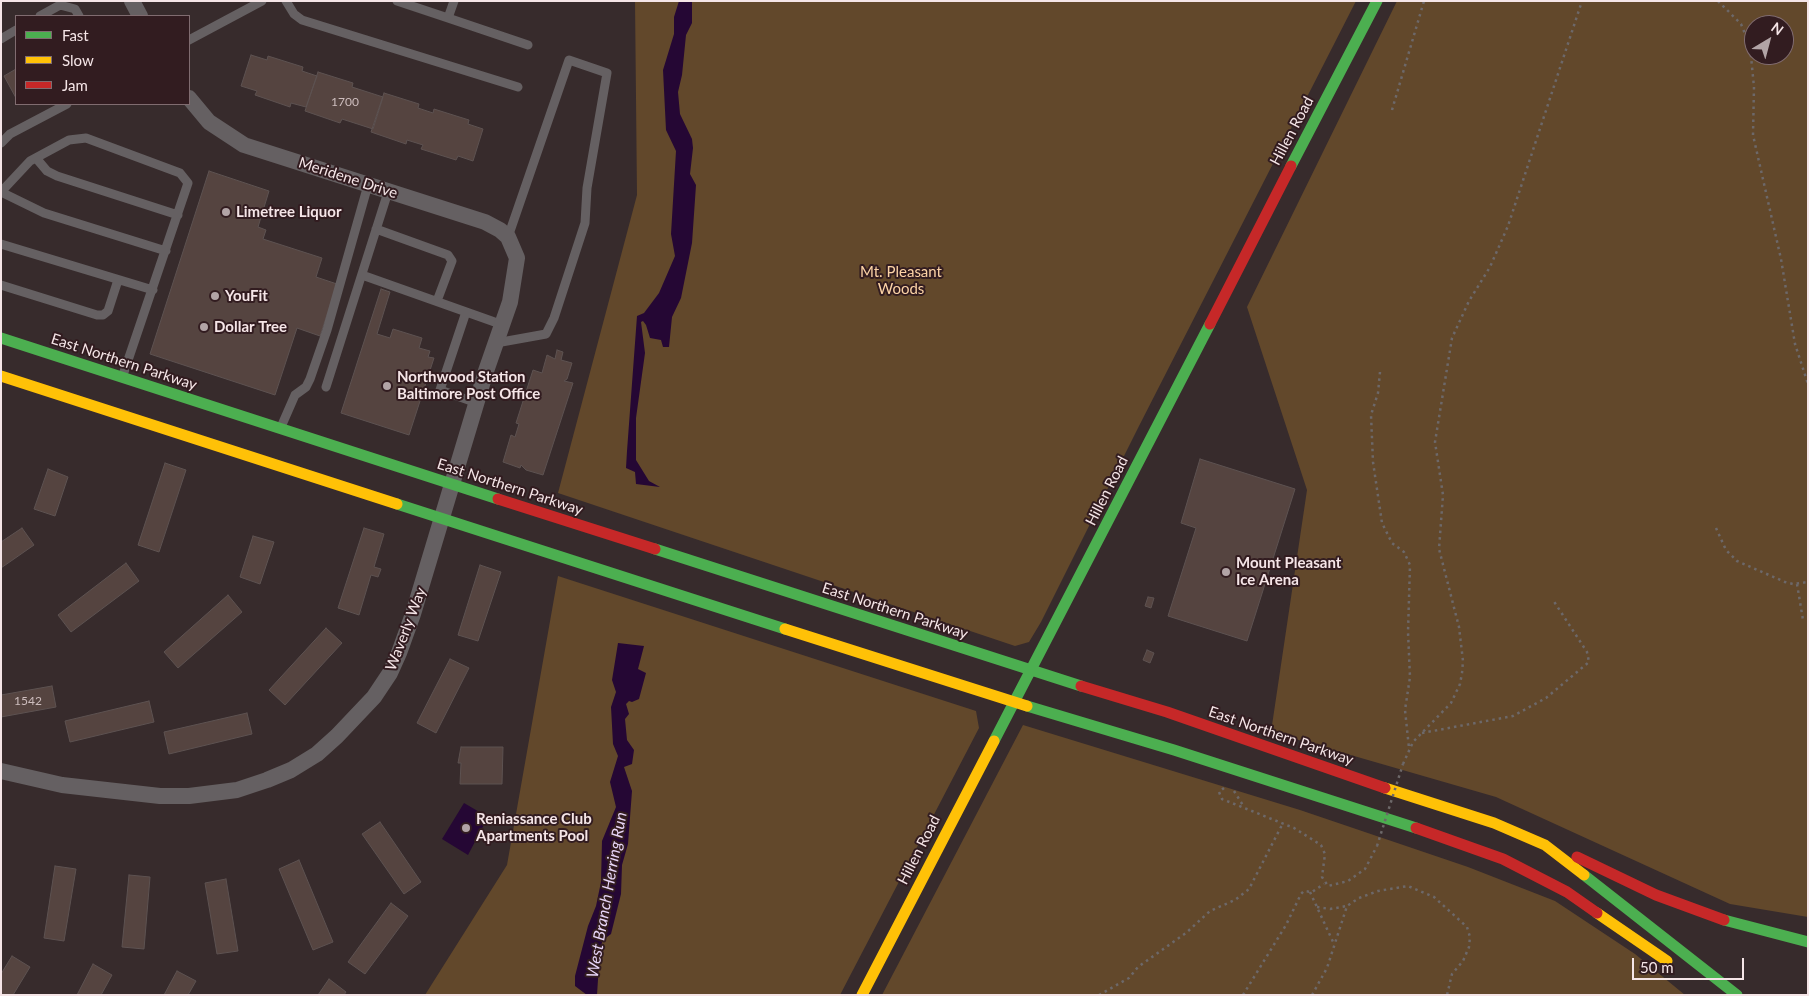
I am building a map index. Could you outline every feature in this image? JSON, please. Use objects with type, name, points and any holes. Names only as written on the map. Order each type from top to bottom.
[{"type":"main road","name":"Hillen Road","points":[[862,995],[1377,1]]},
{"type":"main road","name":"East Northern Parkway","points":[[1,338],[1029,670],[1167,712],[1327,769],[1485,820],[1545,845],[1737,995]]},
{"type":"main road","points":[[1,376],[444,517],[1013,702],[1174,750],[1432,833],[1503,859],[1567,892],[1657,953],[1679,971]]},
{"type":"main road","points":[[1545,845],[1572,854],[1656,895],[1699,912],[1757,930],[1808,942]]},
{"type":"street","points":[[132,1],[139,15]]},
{"type":"street","name":"Meridene Drive","points":[[190,99],[209,122],[244,145],[485,222],[500,230],[511,242]]},
{"type":"street","name":"Waverly Way","points":[[1,772],[62,785],[170,796],[237,790],[291,770],[317,754],[358,716],[390,674],[414,614],[477,402],[503,325],[516,274],[517,258],[511,242]]},
{"type":"lane","points":[[190,39],[262,1]]},
{"type":"lane","points":[[286,1],[294,14],[302,20],[518,86]]},
{"type":"lane","points":[[397,1],[528,45]]},
{"type":"lane","points":[[448,18],[454,1]]},
{"type":"lane","points":[[42,15],[60,5],[75,10],[78,15]]},
{"type":"lane","points":[[1,39],[15,31]]},
{"type":"lane","points":[[496,342],[546,334],[554,318],[586,223],[587,188],[607,73],[569,60],[511,242]]},
{"type":"lane","points":[[1,142],[10,134],[65,105]]},
{"type":"lane","points":[[122,377],[153,290],[166,251],[178,215],[188,183],[180,173],[86,138],[69,140],[30,161],[2,193],[44,213],[166,251]]},
{"type":"lane","points":[[36,158],[47,171],[57,176],[178,215]]},
{"type":"lane","points":[[281,429],[296,395],[306,386],[310,378],[327,330],[368,185]]},
{"type":"lane","points":[[326,387],[388,192]]},
{"type":"lane","points":[[376,229],[448,255],[452,261],[437,301]]},
{"type":"lane","points":[[1,244],[153,290]]},
{"type":"lane","points":[[362,275],[503,325]]},
{"type":"lane","points":[[1,286],[97,315],[103,315],[108,311],[118,280]]},
{"type":"lane","points":[[466,312],[440,390],[477,402]]},
{"type":"path","points":[[1392,110],[1424,1]]},
{"type":"path","points":[[1243,995],[1283,931],[1301,894],[1304,891],[1310,892],[1325,884],[1333,886],[1357,876],[1365,869],[1377,846],[1409,750],[1420,734],[1446,709],[1460,684],[1463,661],[1455,610],[1439,549],[1442,495],[1434,442],[1452,338],[1469,301],[1490,267],[1508,226],[1582,1]]},
{"type":"path","points":[[1718,1],[1741,24],[1750,46],[1754,87],[1753,135],[1781,259],[1795,344],[1808,384]]},
{"type":"path","points":[[1380,372],[1378,393],[1371,415],[1373,462],[1382,523],[1392,543],[1404,552],[1410,565],[1408,632],[1410,677],[1405,710],[1409,750]]},
{"type":"path","points":[[1716,528],[1726,550],[1737,561],[1776,579],[1797,584],[1808,582]]},
{"type":"path","points":[[1797,584],[1803,620]]},
{"type":"path","points":[[1420,734],[1513,716],[1546,698],[1589,662],[1587,652],[1553,600]]},
{"type":"path","points":[[1244,807],[1233,790],[1225,788],[1220,790],[1219,795],[1222,798],[1283,823],[1320,845],[1325,854],[1322,877],[1325,884]]},
{"type":"path","points":[[1099,995],[1129,978],[1138,967],[1186,933],[1210,911],[1235,900],[1245,892],[1254,883],[1283,823]]},
{"type":"path","points":[[1317,907],[1347,906],[1359,898],[1378,891],[1408,886],[1434,897],[1466,923],[1470,942],[1463,961],[1452,974],[1446,995]]},
{"type":"path","points":[[1310,892],[1334,944]]},
{"type":"path","points":[[1312,995],[1327,968],[1347,906]]},
{"type":"green space","name":"Mt. Pleasant Woods","points":[[635,1],[1356,1],[1041,622],[1029,642],[1015,646],[558,493],[637,195]]},
{"type":"green space","points":[[1397,1],[1808,1],[1808,917],[1730,904],[1496,797],[1271,732],[1307,490],[1247,307]]},
{"type":"green space","points":[[558,576],[976,711],[979,728],[840,995],[425,995],[507,865]]},
{"type":"green space","points":[[1023,725],[1300,810],[1468,867],[1555,901],[1635,954],[1685,995],[882,995]]},
{"type":"water","points":[[679,1],[692,1],[692,23],[686,35],[682,75],[678,92],[680,114],[692,139],[693,148],[690,174],[696,185],[692,243],[681,298],[672,317],[669,347],[663,347],[661,340],[650,338],[646,325],[643,321],[641,322],[645,353],[636,418],[636,460],[649,481],[660,487],[636,484],[635,472],[626,468],[637,316],[644,313],[659,293],[675,256],[671,234],[676,151],[666,130],[663,70],[674,34],[674,17]]},
{"type":"water","name":"West Branch Herring Run","points":[[618,643],[644,646],[638,669],[646,673],[639,699],[632,702],[629,701],[626,704],[629,714],[625,719],[627,740],[634,750],[632,764],[624,767],[632,791],[628,844],[622,865],[621,894],[611,934],[603,940],[600,948],[597,995],[587,995],[575,986],[575,976],[588,926],[596,906],[601,882],[602,841],[616,807],[610,782],[618,756],[613,744],[611,707],[616,692],[612,680]]},
{"type":"water","name":"Reniassance Club Apartments Pool","points":[[464,803],[488,817],[468,855],[442,839]]},
{"type":"building","points":[[251,55],[267,60],[268,56],[303,67],[302,71],[317,76],[306,107],[291,103],[290,107],[255,95],[257,91],[241,86]]},
{"type":"building","points":[[15,70],[15,96],[4,76]]},
{"type":"building","points":[[318,72],[353,83],[352,87],[383,97],[373,129],[342,119],[340,123],[305,111]]},
{"type":"building","points":[[384,93],[419,104],[418,108],[433,113],[434,109],[469,120],[468,124],[483,129],[473,161],[458,156],[456,160],[421,149],[423,145],[407,140],[406,144],[371,132]]},
{"type":"building","points":[[209,171],[269,191],[258,227],[266,230],[263,239],[322,258],[316,277],[337,284],[320,336],[297,328],[275,395],[150,354]]},
{"type":"building","name":"Northwood Station Baltimore Post Office","points":[[381,289],[390,292],[377,334],[390,338],[393,329],[422,338],[419,348],[430,351],[428,357],[434,358],[409,435],[341,413]]},
{"type":"building","points":[[557,350],[563,352],[561,360],[572,363],[567,379],[564,381],[573,383],[543,475],[526,470],[521,465],[520,468],[503,462],[511,435],[515,437],[519,424],[516,423],[533,370],[542,373],[547,355],[555,359]]},
{"type":"building","name":"Mount Pleasant Ice Arena","points":[[1200,459],[1295,489],[1247,641],[1168,616],[1196,528],[1181,523]]},
{"type":"building","points":[[165,463],[186,470],[159,552],[138,545]]},
{"type":"building","points":[[48,469],[68,477],[55,516],[34,509]]},
{"type":"building","points":[[22,528],[34,545],[1,568],[1,542]]},
{"type":"building","points":[[364,528],[384,534],[374,567],[381,569],[378,577],[371,575],[359,615],[338,608]]},
{"type":"building","points":[[253,536],[274,542],[260,584],[240,577]]},
{"type":"building","points":[[126,563],[139,581],[71,632],[58,615]]},
{"type":"building","points":[[480,565],[501,572],[478,641],[458,635]]},
{"type":"building","points":[[228,595],[242,612],[178,668],[164,652]]},
{"type":"building","points":[[1148,597],[1154,598],[1151,608],[1145,606]]},
{"type":"building","points":[[326,628],[342,643],[285,705],[269,690]]},
{"type":"building","points":[[1147,650],[1154,653],[1150,663],[1143,660]]},
{"type":"building","points":[[450,659],[469,668],[436,733],[417,723]]},
{"type":"building","points":[[52,686],[56,707],[1,717],[1,695]]},
{"type":"building","points":[[149,701],[154,722],[70,742],[65,721]]},
{"type":"building","points":[[247,713],[252,734],[169,754],[164,732]]},
{"type":"building","points":[[461,747],[503,747],[502,784],[460,784],[461,763],[458,763]]},
{"type":"building","points":[[380,822],[421,882],[404,894],[362,834]]},
{"type":"building","points":[[299,860],[333,942],[313,950],[279,869]]},
{"type":"building","points":[[55,866],[76,869],[64,941],[44,938]]},
{"type":"building","points":[[129,875],[150,877],[144,949],[122,947]]},
{"type":"building","points":[[226,879],[238,951],[217,954],[205,883]]},
{"type":"building","points":[[391,903],[408,916],[365,974],[348,962]]},
{"type":"building","points":[[12,956],[30,967],[13,995],[1,995],[1,974]]},
{"type":"building","points":[[93,964],[112,975],[101,995],[77,995]]},
{"type":"building","points":[[177,971],[196,981],[188,995],[164,995]]},
{"type":"building","points":[[329,979],[346,992],[344,995],[318,995]]},
{"type":"traffic: fast","points":[[1291,166],[1377,1]]},
{"type":"traffic: fast","points":[[994,741],[1210,324]]},
{"type":"traffic: fast","points":[[1,338],[498,499]]},
{"type":"traffic: fast","points":[[397,504],[785,629]]},
{"type":"traffic: fast","points":[[655,549],[1081,686]]},
{"type":"traffic: fast","points":[[1027,706],[1174,750],[1416,828]]},
{"type":"traffic: fast","points":[[1584,875],[1737,995]]},
{"type":"traffic: fast","points":[[1724,920],[1808,942]]},
{"type":"traffic: slow","points":[[1,376],[397,504]]},
{"type":"traffic: slow","points":[[785,629],[1027,706]]},
{"type":"traffic: slow","points":[[862,995],[994,741]]},
{"type":"traffic: slow","points":[[1385,788],[1494,823],[1545,845],[1584,875]]},
{"type":"traffic: slow","points":[[1597,913],[1667,961]]},
{"type":"traffic: jam","points":[[1210,324],[1291,166]]},
{"type":"traffic: jam","points":[[498,499],[655,549]]},
{"type":"traffic: jam","points":[[1081,686],[1167,712],[1385,788]]},
{"type":"traffic: jam","points":[[1416,828],[1503,859],[1567,892],[1597,913]]},
{"type":"traffic: jam","points":[[1577,857],[1656,895],[1724,920]]},
{"type":"place","name":"Limetree Liquor","points":[[226,212]]},
{"type":"place","name":"YouFit","points":[[215,296]]},
{"type":"place","name":"Dollar Tree","points":[[204,327]]},
{"type":"place","name":"Northwood Station Baltimore Post Office","points":[[387,386]]},
{"type":"place","name":"Mount Pleasant Ice Arena","points":[[1226,572]]},
{"type":"place","name":"Reniassance Club Apartments Pool","points":[[466,828]]}]
